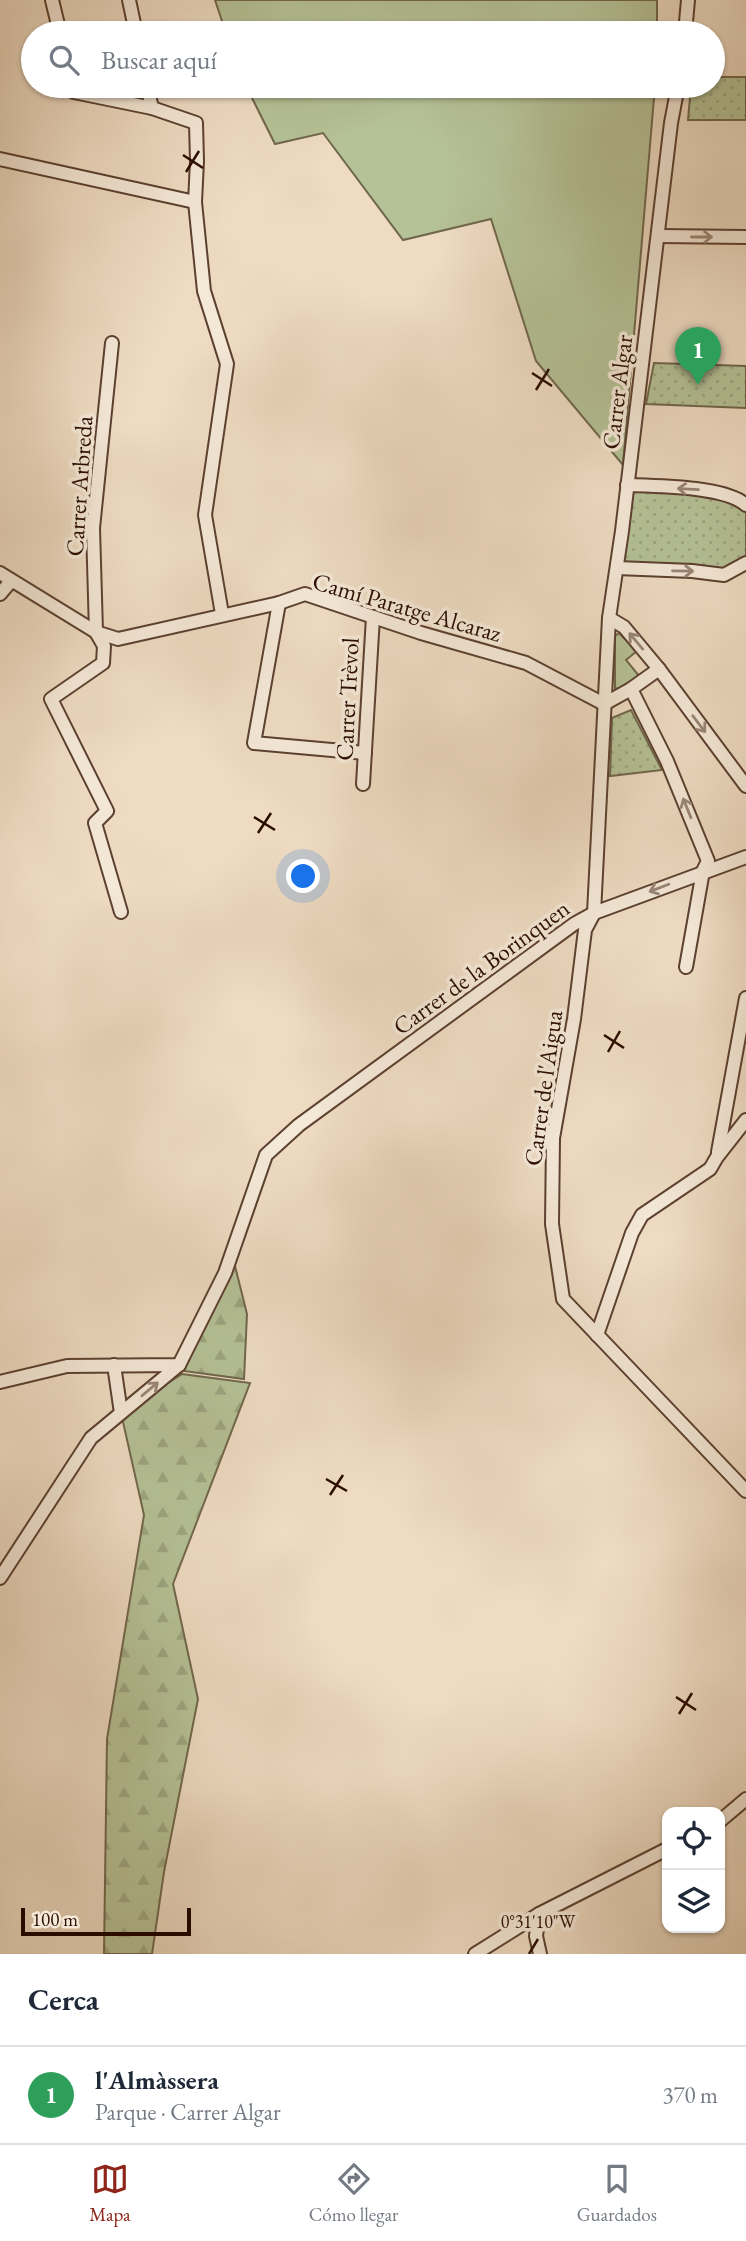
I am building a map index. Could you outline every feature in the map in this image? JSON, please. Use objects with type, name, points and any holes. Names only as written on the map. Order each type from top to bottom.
[{"type":"street","points":[[52,0],[57,21]]},
{"type":"street","points":[[129,0],[133,21]]},
{"type":"street","points":[[686,21],[688,0]]},
{"type":"street","points":[[103,98],[152,108],[196,123],[195,202],[204,292],[227,364],[205,515],[222,614]]},
{"type":"street","points":[[150,98],[152,108]]},
{"type":"street","name":"Carrer Algar","points":[[604,704],[609,618],[676,98]]},
{"type":"street","points":[[0,159],[195,202]]},
{"type":"street","points":[[659,236],[746,237]]},
{"type":"street","name":"Carrer Arbreda","points":[[112,343],[93,528],[96,632],[103,646],[103,663],[51,699],[107,811],[95,823],[121,912]]},
{"type":"street","points":[[627,485],[703,490],[739,498],[746,505]]},
{"type":"street","points":[[617,568],[724,575],[746,563]]},
{"type":"street","name":"Camí Paratge Alcaraz","points":[[0,573],[96,632],[118,639],[279,603],[305,594],[421,633],[526,663],[604,704]]},
{"type":"street","points":[[0,594],[12,581]]},
{"type":"street","points":[[279,603],[254,743],[365,754]]},
{"type":"street","name":"Carrer Trèvol","points":[[363,784],[373,617]]},
{"type":"street","points":[[609,618],[624,627],[659,669],[746,786]]},
{"type":"street","points":[[604,704],[659,669]]},
{"type":"street","points":[[631,689],[667,761],[708,861],[703,871],[686,967]]},
{"type":"street","name":"Carrer de l'Aigua","points":[[604,704],[594,913],[585,930],[574,1019],[553,1138],[552,1224],[563,1299],[746,1491]]},
{"type":"street","name":"Carrer de la Borinquen","points":[[179,1365],[225,1273],[266,1155],[299,1125],[574,923],[703,871],[746,857]]},
{"type":"street","points":[[717,1157],[746,998]]},
{"type":"street","points":[[597,1335],[632,1233],[642,1215],[710,1168],[746,1120]]},
{"type":"street","points":[[114,1365],[121,1413]]},
{"type":"street","points":[[0,1382],[67,1366],[179,1365]]},
{"type":"street","points":[[0,1578],[91,1438],[179,1365]]},
{"type":"street","points":[[725,1817],[746,1799]]},
{"type":"street","points":[[475,1954],[539,1914],[662,1852]]},
{"type":"street","points":[[539,1914],[536,1936],[540,1954]]},
{"type":"green space","points":[[215,0],[657,0],[657,21],[222,21]]},
{"type":"green space","points":[[725,77],[746,77],[746,120],[688,120],[690,98],[725,98]]},
{"type":"green space","points":[[252,98],[654,98],[623,465],[536,361],[491,219],[403,240],[323,133],[275,144]]},
{"type":"green space","points":[[654,363],[746,366],[746,408],[646,404]]},
{"type":"green space","points":[[627,485],[672,488],[746,505],[746,563],[724,575],[617,568]]},
{"type":"green space","points":[[619,633],[637,651],[626,660],[640,677],[621,690],[615,688],[615,636]]},
{"type":"green space","points":[[631,710],[662,770],[610,776],[612,718]]},
{"type":"green space","points":[[234,1262],[247,1314],[244,1379],[184,1371]]},
{"type":"green space","points":[[182,1374],[250,1383],[173,1584],[198,1699],[164,1872],[152,1954],[104,1954],[107,1739],[144,1515],[121,1413]]},
{"type":"place","name":"l'Almàssera","points":[[698,385]]}]
